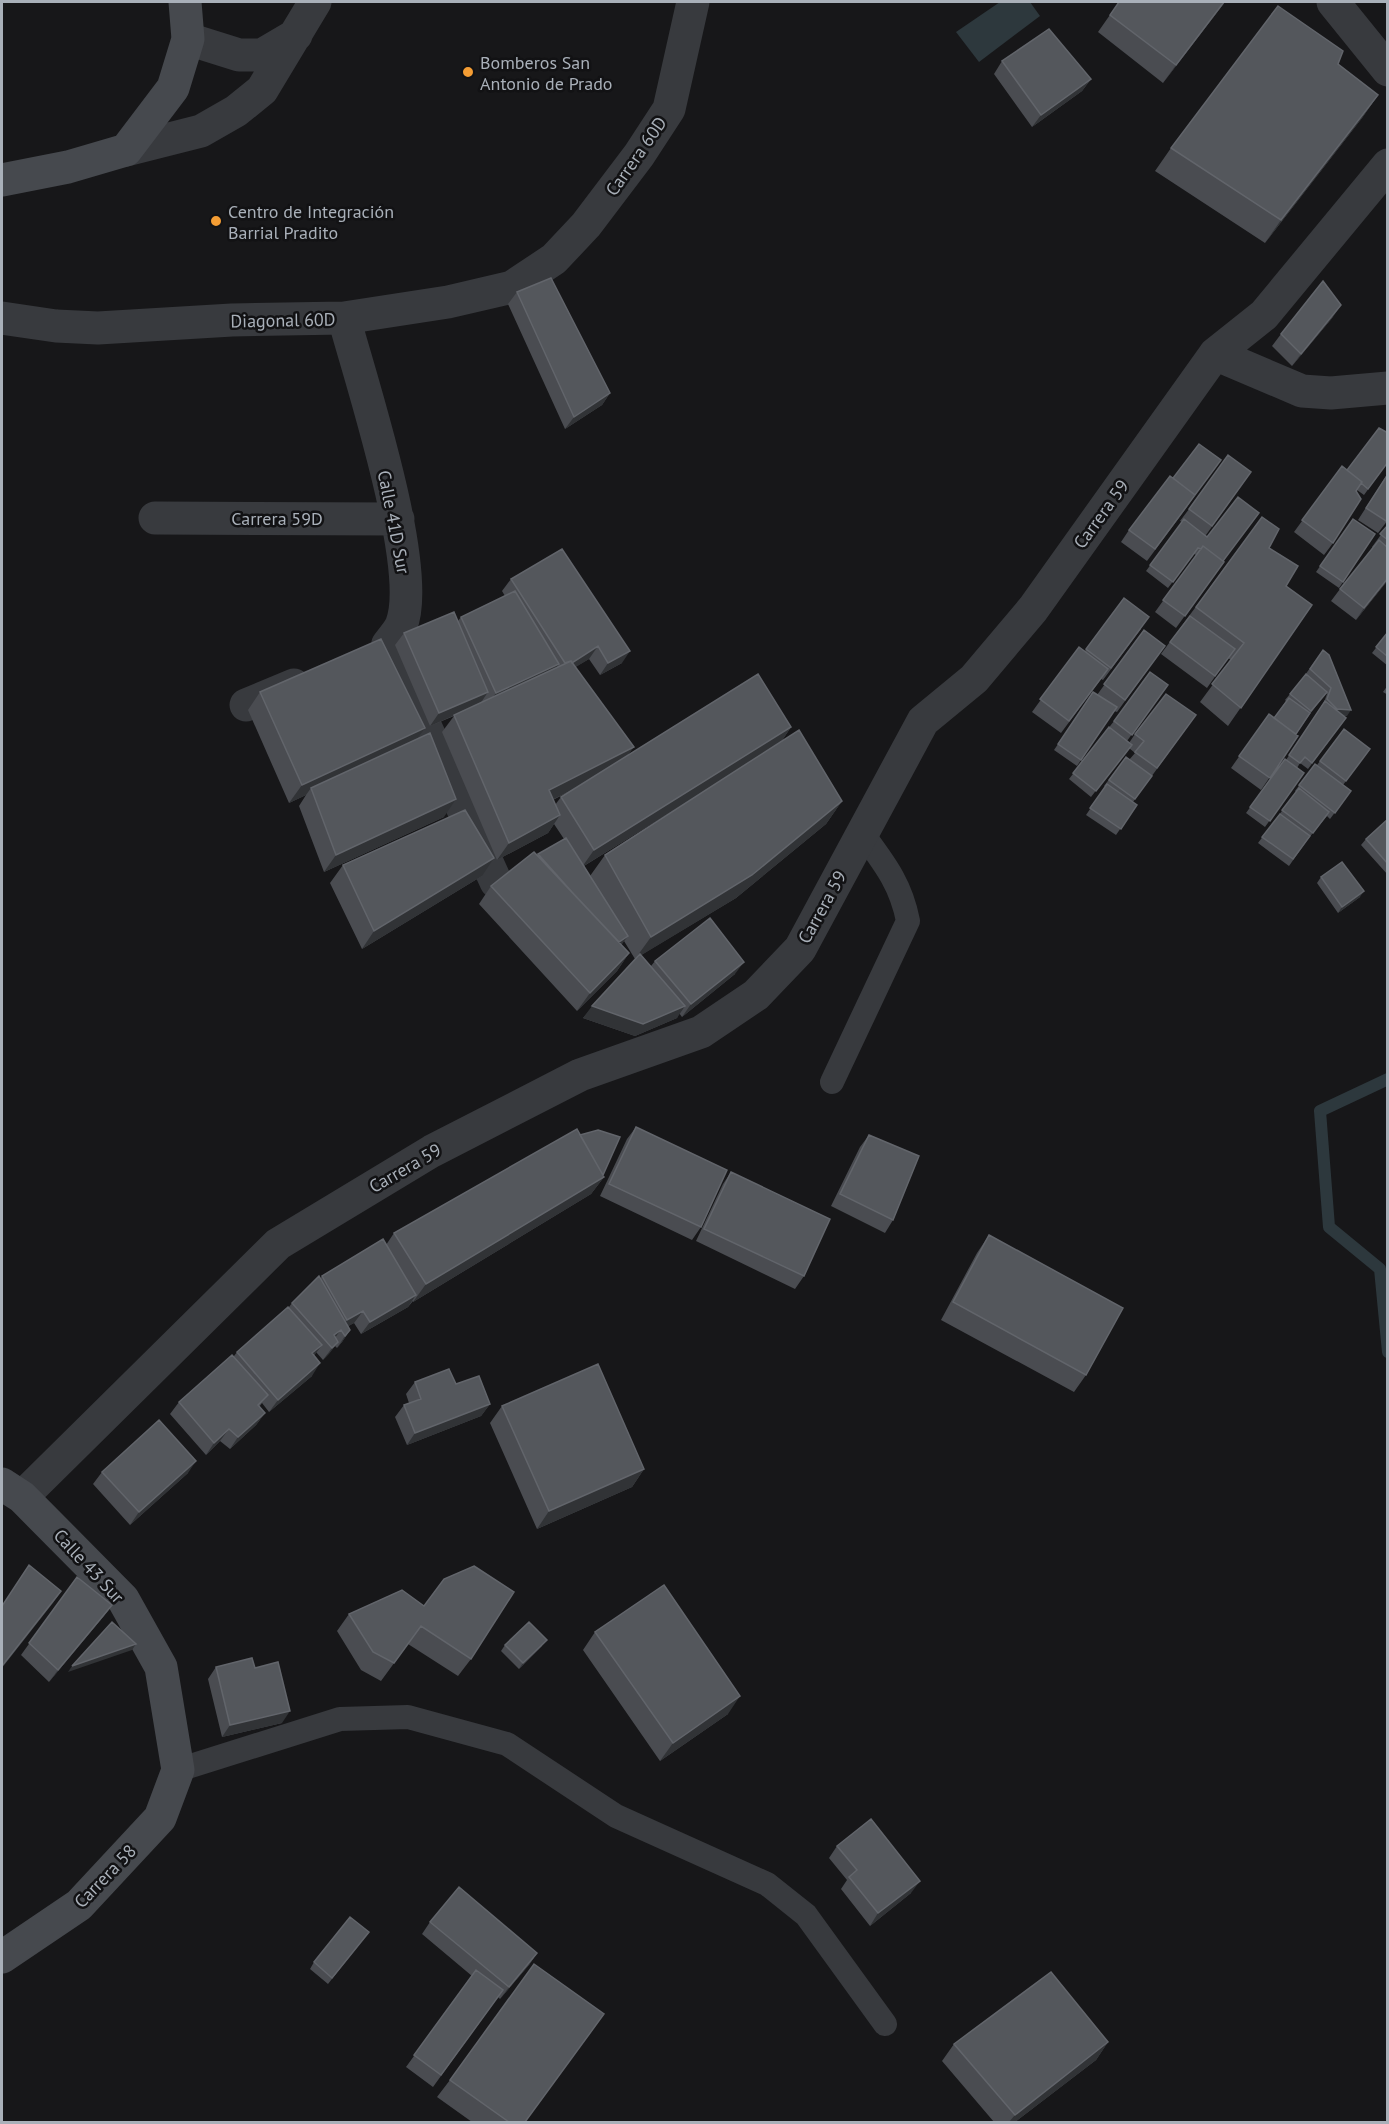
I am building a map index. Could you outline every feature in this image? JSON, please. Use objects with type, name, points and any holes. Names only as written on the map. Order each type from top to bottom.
[{"type":"main road","points":[[2,180],[68,167],[126,150],[173,88],[188,39],[185,2]]},
{"type":"main road","name":"Calle 43 Sur","points":[[12,1490],[123,1599],[161,1666],[178,1770]]},
{"type":"main road","name":"Carrera 58","points":[[2,1957],[79,1905],[160,1818],[178,1770]]},
{"type":"street","points":[[126,150],[201,131],[236,111],[262,90],[315,2]]},
{"type":"street","name":"Carrera 60D","points":[[554,259],[586,225],[639,155],[669,109],[693,2]]},
{"type":"street","points":[[1333,2],[1388,70]]},
{"type":"street","points":[[188,39],[239,55],[262,55],[297,34]]},
{"type":"street","name":"Carrera 59","points":[[12,1490],[278,1244],[443,1146],[580,1075],[700,1032],[756,995],[800,949],[923,721],[974,679],[1033,609],[1215,354],[1263,315],[1388,165]]},
{"type":"street","name":"Diagonal 60D","points":[[2,318],[56,326],[98,328],[232,320],[344,318],[448,302],[512,287],[554,259]]},
{"type":"street","name":"Calle 41D Sur","points":[[344,318],[398,519],[406,583],[401,626],[377,649],[496,882]]},
{"type":"street","points":[[1215,354],[1302,391],[1331,393],[1388,388]]},
{"type":"street","name":"Carrera 59D","points":[[155,518],[398,519]]},
{"type":"street","points":[[246,705],[322,673]]},
{"type":"lane","points":[[832,1082],[908,921],[903,895],[888,869],[862,833]]},
{"type":"lane","points":[[178,1770],[340,1719],[408,1717],[507,1744],[616,1816],[701,1852],[767,1884],[806,1915],[885,2024]]},
{"type":"shaded area","points":[[1000,2],[1030,2],[1040,16],[979,62],[956,32]]},
{"type":"building","points":[[1119,2],[1224,2],[1176,65],[1110,15]]},
{"type":"building","points":[[1278,6],[1343,51],[1338,64],[1378,95],[1281,220],[1171,148]]},
{"type":"building","points":[[1049,29],[1091,79],[1041,115],[1002,61]]},
{"type":"building","points":[[551,278],[610,393],[574,417],[517,292]]},
{"type":"building","points":[[1323,281],[1341,305],[1301,354],[1281,334]]},
{"type":"building","points":[[1379,428],[1388,433],[1388,462],[1368,489],[1347,470]]},
{"type":"building","points":[[1199,444],[1221,460],[1195,495],[1173,478]]},
{"type":"building","points":[[1228,455],[1251,472],[1212,526],[1189,509]]},
{"type":"building","points":[[1342,466],[1362,482],[1356,491],[1361,499],[1333,543],[1302,520]]},
{"type":"building","points":[[1388,474],[1388,520],[1386,521],[1366,508]]},
{"type":"building","points":[[1170,476],[1195,495],[1155,549],[1129,530]]},
{"type":"building","points":[[1238,497],[1259,513],[1223,561],[1203,546],[1201,549],[1198,548],[1173,582],[1150,565],[1184,519],[1207,537]]},
{"type":"building","points":[[1262,517],[1279,529],[1269,548],[1298,566],[1286,586],[1312,605],[1241,708],[1212,684],[1244,643],[1196,607]]},
{"type":"building","points":[[1353,519],[1375,534],[1343,582],[1320,566]]},
{"type":"building","points":[[1388,525],[1388,540],[1380,534]]},
{"type":"building","points":[[1379,540],[1388,548],[1388,578],[1364,608],[1340,589]]},
{"type":"building","points":[[1203,546],[1224,562],[1185,616],[1163,600]]},
{"type":"building","points":[[562,549],[630,651],[608,663],[598,646],[572,663],[571,661],[565,663],[511,579]]},
{"type":"building","points":[[515,591],[559,664],[496,693],[461,617]]},
{"type":"building","points":[[1124,598],[1149,617],[1111,668],[1086,649]]},
{"type":"building","points":[[454,612],[488,692],[439,713],[404,633]]},
{"type":"building","points":[[1190,616],[1235,649],[1215,676],[1170,642]]},
{"type":"building","points":[[1144,630],[1165,646],[1125,700],[1104,684]]},
{"type":"building","points":[[1388,632],[1388,657],[1376,647]]},
{"type":"building","points":[[381,639],[425,728],[302,785],[260,692]]},
{"type":"building","points":[[1079,647],[1108,669],[1069,721],[1040,699]]},
{"type":"building","points":[[1323,650],[1329,655],[1351,710],[1337,709],[1327,699],[1331,688],[1310,669]]},
{"type":"building","points":[[571,661],[634,747],[549,790],[560,815],[509,843],[454,715]]},
{"type":"building","points":[[1150,672],[1168,685],[1132,735],[1114,721]]},
{"type":"building","points":[[758,674],[791,727],[594,850],[561,797]]},
{"type":"building","points":[[1306,674],[1327,692],[1311,711],[1290,694]]},
{"type":"building","points":[[1093,692],[1117,707],[1081,760],[1058,744]]},
{"type":"building","points":[[1166,694],[1196,715],[1157,768],[1135,752],[1144,741],[1135,734]]},
{"type":"building","points":[[1289,698],[1310,713],[1296,734],[1274,718]]},
{"type":"building","points":[[1325,701],[1346,718],[1312,763],[1305,757],[1300,763],[1289,755]]},
{"type":"building","points":[[1269,714],[1298,736],[1270,778],[1239,756]]},
{"type":"building","points":[[1109,727],[1132,745],[1096,791],[1073,773]]},
{"type":"building","points":[[1344,729],[1370,749],[1346,781],[1320,761]]},
{"type":"building","points":[[799,730],[842,801],[752,875],[651,937],[605,855]]},
{"type":"building","points":[[430,733],[456,799],[336,855],[311,788]]},
{"type":"building","points":[[1126,757],[1152,776],[1135,799],[1109,780]]},
{"type":"building","points":[[1285,759],[1304,773],[1270,821],[1250,807]]},
{"type":"building","points":[[1315,764],[1351,791],[1335,813],[1299,785]]},
{"type":"building","points":[[1107,784],[1137,805],[1121,829],[1090,808]]},
{"type":"building","points":[[1299,788],[1329,812],[1313,833],[1282,810]]},
{"type":"building","points":[[465,810],[494,858],[374,931],[343,865]]},
{"type":"building","points":[[1280,814],[1310,836],[1293,859],[1262,837]]},
{"type":"building","points":[[1388,819],[1388,864],[1366,839]]},
{"type":"building","points":[[566,838],[628,936],[619,942],[538,854]]},
{"type":"building","points":[[534,852],[629,953],[590,993],[491,886]]},
{"type":"building","points":[[1342,862],[1364,891],[1342,907],[1321,877]]},
{"type":"building","points":[[710,918],[744,962],[691,1004],[655,961]]},
{"type":"building","points":[[640,954],[685,1006],[643,1024],[592,1006]]},
{"type":"building","points":[[636,1127],[727,1170],[701,1227],[609,1184]]},
{"type":"building","points":[[577,1129],[604,1177],[426,1284],[394,1233]]},
{"type":"building","points":[[598,1130],[620,1137],[603,1175],[580,1135]]},
{"type":"building","points":[[869,1135],[919,1156],[893,1220],[840,1194]]},
{"type":"building","points":[[731,1172],[830,1219],[804,1276],[704,1229]]},
{"type":"building","points":[[989,1235],[1123,1308],[1086,1375],[953,1302]]},
{"type":"building","points":[[383,1239],[416,1295],[370,1322],[363,1311],[347,1320],[322,1276]]},
{"type":"building","points":[[319,1276],[350,1330],[345,1336],[341,1330],[334,1335],[338,1342],[332,1348],[292,1303]]},
{"type":"building","points":[[288,1307],[322,1345],[312,1353],[320,1363],[278,1400],[237,1352]]},
{"type":"building","points":[[232,1355],[268,1395],[258,1405],[265,1413],[238,1437],[229,1429],[214,1443],[179,1402]]},
{"type":"building","points":[[598,1364],[644,1469],[549,1511],[502,1406]]},
{"type":"building","points":[[449,1369],[456,1384],[479,1376],[490,1404],[415,1433],[404,1405],[421,1399],[415,1382]]},
{"type":"building","points":[[159,1420],[196,1461],[139,1512],[102,1472]]},
{"type":"building","points":[[29,1565],[61,1591],[2,1666],[2,1606]]},
{"type":"building","points":[[474,1566],[514,1592],[471,1659],[421,1626],[394,1663],[373,1652],[349,1614],[402,1590],[424,1606],[444,1579]]},
{"type":"building","points":[[77,1577],[112,1605],[58,1670],[29,1643]]},
{"type":"building","points":[[664,1585],[740,1696],[673,1743],[595,1632]]},
{"type":"building","points":[[112,1622],[136,1644],[72,1666]]},
{"type":"building","points":[[529,1622],[547,1640],[523,1663],[505,1645]]},
{"type":"building","points":[[252,1658],[255,1668],[278,1662],[290,1711],[230,1725],[216,1667]]},
{"type":"building","points":[[871,1819],[920,1881],[878,1913],[849,1877],[857,1870],[837,1846]]},
{"type":"building","points":[[459,1887],[537,1953],[509,1987],[430,1922]]},
{"type":"building","points":[[350,1917],[369,1932],[332,1978],[314,1962]]},
{"type":"building","points":[[534,1964],[604,2014],[525,2122],[509,2122],[450,2080]]},
{"type":"building","points":[[476,1970],[503,1990],[441,2075],[414,2055]]},
{"type":"building","points":[[1051,1972],[1108,2042],[1015,2115],[954,2044]]},
{"type":"waterway","points":[[1388,1079],[1320,1111],[1329,1227],[1380,1269],[1388,1352]]},
{"type":"place","name":"Bomberos San Antonio de Prado","points":[[468,72]]},
{"type":"place","name":"Centro de Integración Barrial Pradito","points":[[216,221]]}]
